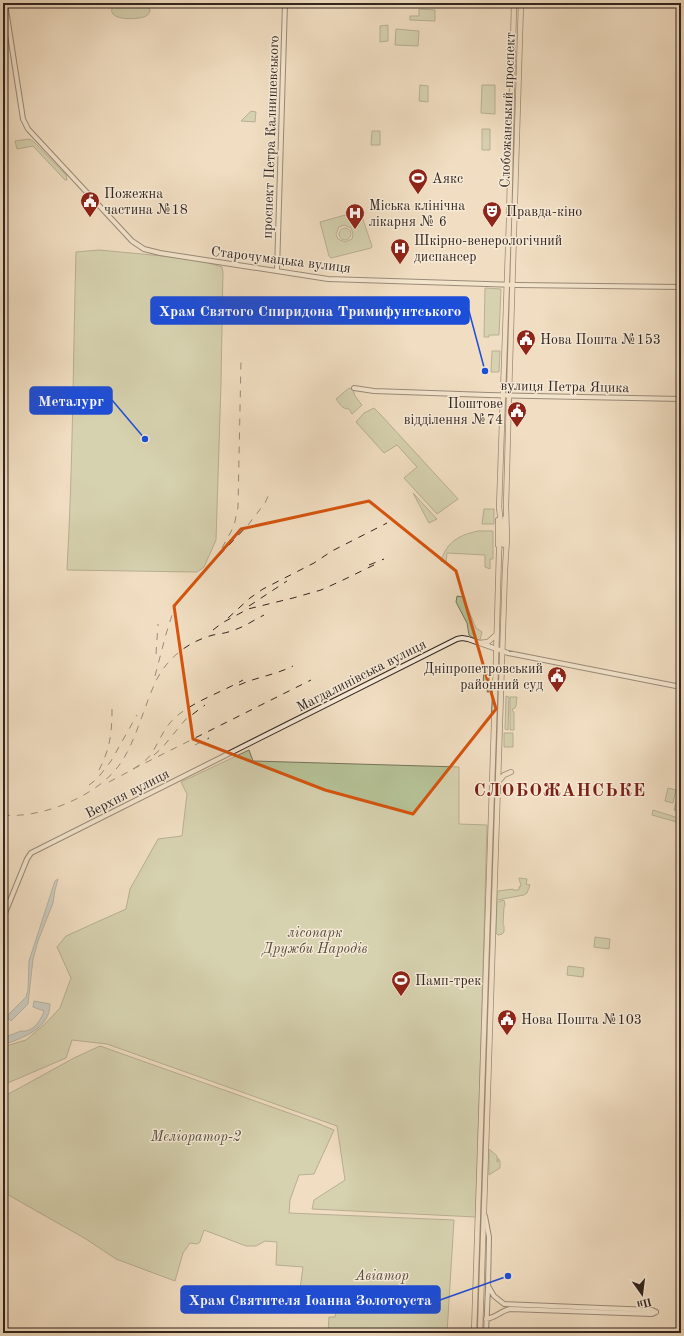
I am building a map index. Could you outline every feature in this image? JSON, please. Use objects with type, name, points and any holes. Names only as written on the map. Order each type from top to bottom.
[{"type":"main road","name":"Слобожанський проспект","points":[[480,1333],[485,1215],[505,552],[507,284],[514,3]]},
{"type":"main road","name":"Слобожанський проспект","points":[[474,1333],[496,635],[501,526],[499,506],[512,285],[521,3]]},
{"type":"main road","points":[[479,643],[488,642],[496,635]]},
{"type":"main road","points":[[498,782],[504,775],[510,772]]},
{"type":"street","name":"Старочумацька вулиця","points":[[4,3],[23,119],[28,129],[132,241],[144,249],[160,253],[328,278],[512,285],[681,288]]},
{"type":"street","name":"проспект Петра Калнишевського","points":[[277,271],[285,3]]},
{"type":"street","name":"вулиця Петра Яцика","points":[[354,388],[374,391],[506,396],[681,399]]},
{"type":"street","name":"Магдалинівська вулиця","points":[[232,752],[453,641],[462,638],[502,652],[681,687]]},
{"type":"street","name":"Верхня вулиця","points":[[3,918],[27,859],[31,853],[232,752]]},
{"type":"street","points":[[485,1215],[489,1237],[486,1333]]},
{"type":"street","points":[[486,1319],[489,1319],[501,1311],[510,1309],[575,1309],[652,1310],[656,1312],[652,1314],[575,1309],[508,1305],[501,1302],[494,1296],[488,1286]]},
{"type":"highlighted area","points":[[369,501],[456,571],[496,709],[413,814],[325,790],[193,739],[174,606],[241,529]]},
{"type":"green space","points":[[115,3],[148,3],[150,11],[149,14],[137,18],[130,19],[117,17],[113,14],[112,9]]},
{"type":"green space","points":[[419,9],[435,10],[435,21],[410,20],[410,16],[419,16]]},
{"type":"green space","points":[[388,25],[388,41],[380,42],[380,26]]},
{"type":"green space","points":[[396,29],[419,31],[418,46],[395,45]]},
{"type":"green space","points":[[420,85],[428,86],[428,102],[419,101]]},
{"type":"green space","points":[[482,85],[495,85],[495,114],[481,113]]},
{"type":"green space","points":[[251,111],[256,112],[255,122],[241,121]]},
{"type":"green space","points":[[482,129],[490,129],[490,150],[482,150]]},
{"type":"green space","points":[[372,131],[380,131],[380,145],[371,145]]},
{"type":"green space","points":[[29,139],[33,141],[66,175],[67,180],[65,180],[33,146],[17,149],[15,141]]},
{"type":"green space","points":[[360,211],[372,246],[371,248],[331,258],[329,256],[320,222]],"holes":[[[344,225],[351,228],[353,234],[352,239],[345,242],[338,239],[336,234],[339,227]]]},
{"type":"green space","points":[[343,228],[347,228],[351,234],[347,240],[343,240],[339,236],[339,232]]},
{"type":"green space","points":[[99,250],[195,259],[222,267],[221,383],[216,540],[204,567],[197,572],[67,570],[72,451],[76,252]]},
{"type":"green space","points":[[485,288],[501,289],[499,335],[489,335],[489,337],[484,337]]},
{"type":"green space","points":[[492,351],[500,351],[499,372],[491,372]]},
{"type":"green space","points":[[349,388],[353,390],[355,396],[362,405],[352,414],[349,409],[343,407],[336,399]]},
{"type":"green space","points":[[374,408],[458,499],[437,514],[404,478],[417,467],[397,445],[384,453],[356,422],[364,413]]},
{"type":"green space","points":[[413,493],[437,519],[429,523]]},
{"type":"green space","points":[[484,509],[494,509],[494,524],[482,524]]},
{"type":"green space","points":[[478,531],[493,531],[493,559],[490,559],[490,569],[485,567],[485,555],[447,553],[446,562],[441,561],[447,548],[455,540]]},
{"type":"green space","points":[[457,596],[463,597],[476,628],[482,632],[480,640],[469,635],[467,623],[456,602]]},
{"type":"green space","points":[[484,670],[490,670],[489,692],[487,692],[488,686],[483,686]]},
{"type":"green space","points":[[506,696],[509,697],[508,730],[505,729]]},
{"type":"green space","points":[[510,697],[517,697],[516,706],[512,709],[514,713],[514,730],[510,730]]},
{"type":"green space","points":[[504,733],[513,733],[513,747],[504,747]]},
{"type":"green space","name":"лісопарк Дружби Народів","points":[[249,750],[253,761],[459,767],[459,824],[487,825],[476,1217],[312,1209],[314,1200],[345,1180],[337,1126],[107,1044],[72,1040],[66,1058],[3,1085],[3,1047],[26,1040],[45,1024],[60,1008],[71,978],[57,947],[66,936],[126,909],[130,889],[158,839],[182,836],[187,794],[181,782]]},
{"type":"green space","points":[[681,781],[681,811],[674,810]]},
{"type":"green space","points":[[668,788],[676,790],[673,803],[665,801]]},
{"type":"green space","points":[[653,810],[678,818],[677,822],[652,815]]},
{"type":"green space","points":[[519,878],[527,879],[526,884],[530,885],[527,893],[524,895],[497,900],[498,891],[513,889],[519,890],[519,887],[521,886]]},
{"type":"green space","points":[[504,900],[504,932],[498,935],[496,933],[497,902]]},
{"type":"green space","points":[[595,937],[610,939],[609,949],[594,947]]},
{"type":"green space","points":[[568,966],[584,968],[583,977],[567,975]]},
{"type":"green space","points":[[100,1046],[334,1130],[314,1174],[299,1175],[290,1200],[289,1213],[454,1220],[447,1333],[328,1333],[329,1317],[335,1317],[336,1312],[327,1311],[329,1299],[299,1296],[303,1267],[276,1265],[277,1242],[265,1241],[256,1246],[246,1246],[204,1230],[200,1242],[197,1244],[190,1243],[183,1253],[175,1281],[116,1259],[86,1239],[3,1192],[3,1097],[74,1058]]},
{"type":"green space","points":[[489,1149],[497,1156],[497,1162],[498,1158],[500,1161],[500,1168],[489,1175]]},
{"type":"water","points":[[58,879],[53,903],[38,941],[33,959],[28,1004],[11,1021],[9,1019],[3,1021],[3,1018],[26,997],[28,990],[29,961],[55,881]]},
{"type":"water","points":[[34,1001],[50,1004],[49,1013],[45,1020],[40,1026],[26,1036],[3,1045],[3,1038],[21,1031],[29,1030],[39,1022],[44,1011],[33,1007]]},
{"type":"railway","points":[[222,548],[234,526],[238,507],[241,360]]},
{"type":"railway","points":[[155,676],[175,606],[194,582],[248,525],[265,503],[269,494]]},
{"type":"railway","points":[[228,618],[250,598],[263,589],[387,523]]},
{"type":"railway","points":[[369,565],[384,559]]},
{"type":"railway","points":[[213,630],[222,623],[248,609],[321,590],[376,564]]},
{"type":"railway","points":[[249,606],[287,581]]},
{"type":"railway","points":[[3,815],[18,815],[51,809],[68,803],[98,786],[110,776],[120,764],[135,735],[155,683],[171,659],[186,647],[203,638],[238,629],[264,615]]},
{"type":"railway","points":[[156,654],[158,624]]},
{"type":"railway","points":[[239,685],[280,672],[293,666]]},
{"type":"railway","points":[[109,782],[132,770],[148,758],[166,728],[178,715],[193,705],[243,680]]},
{"type":"railway","points":[[133,769],[311,680]]},
{"type":"railway","points":[[154,755],[162,748],[185,720],[205,705]]},
{"type":"railway","points":[[99,770],[106,755],[110,741],[112,709]]},
{"type":"railway","points":[[89,785],[97,779],[111,761],[137,715]]},
{"type":"railway","points":[[195,745],[209,738]]},
{"type":"place","name":"Аякс","points":[[418,195]]},
{"type":"place","name":"Пожежна частина №18","points":[[90,218]]},
{"type":"place","name":"Правда-кіно","points":[[492,228]]},
{"type":"place","name":"Міська клінічна лікарня № 6","points":[[355,230]]},
{"type":"place","name":"Шкірно-венерологічний диспансер","points":[[400,265]]},
{"type":"place","name":"Нова Пошта №153","points":[[526,356]]},
{"type":"place","name":"Храм Святого Спиридона Тримифунтського","points":[[485,371]]},
{"type":"place","name":"Поштове відділення №74","points":[[517,428]]},
{"type":"place","name":"Металург","points":[[145,439]]},
{"type":"place","name":"Дніпропетровський районний суд","points":[[557,693]]},
{"type":"place","name":"Памп-трек","points":[[401,997]]},
{"type":"place","name":"Нова Пошта №103","points":[[507,1036]]},
{"type":"place","name":"Храм Святителя Іоанна Золотоуста","points":[[508,1276]]},
{"type":"district","name":"СЛОБОЖАНСЬКЕ","points":[[560,790]]},
{"type":"park label","name":"Меліоратор-2","points":[[196,1136]]},
{"type":"park label","name":"Авіатор","points":[[382,1275]]}]
